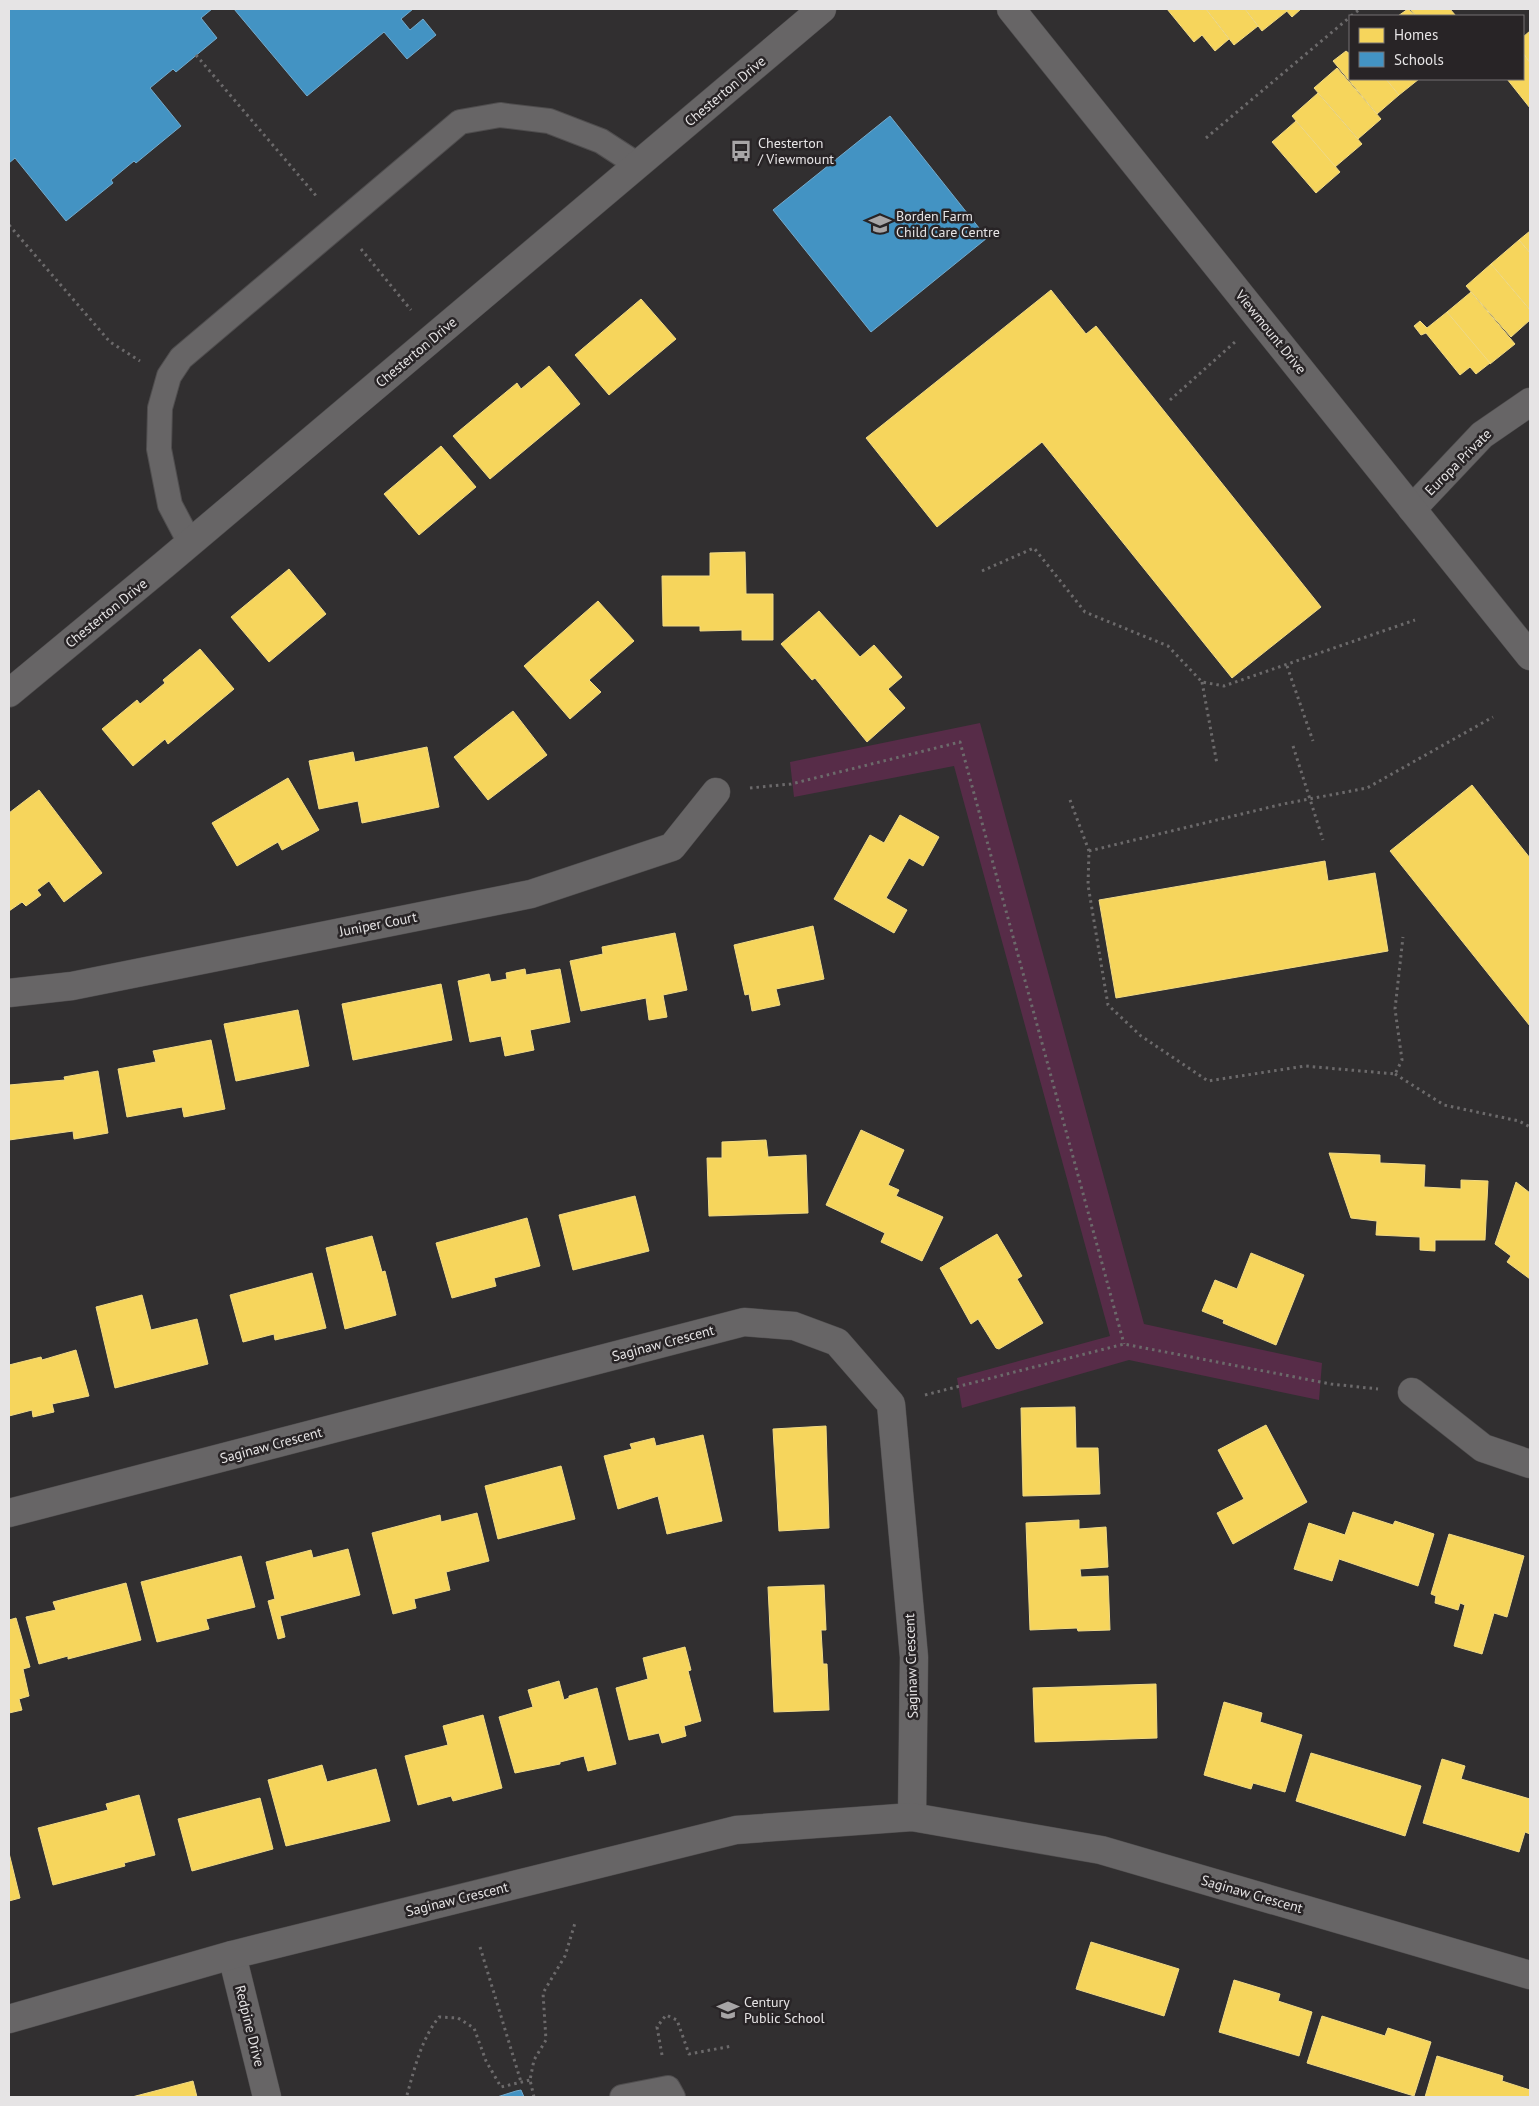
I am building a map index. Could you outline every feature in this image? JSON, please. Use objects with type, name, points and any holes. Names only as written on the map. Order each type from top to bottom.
[{"type":"street","name":"Chesterton Drive","points":[[9,693],[190,543],[822,9]]},
{"type":"street","name":"Viewmount Drive","points":[[1011,9],[1530,656]]},
{"type":"street","name":"Europa Private","points":[[1412,508],[1482,435],[1530,402]]},
{"type":"street","name":"Juniper Court","points":[[9,993],[72,986],[531,894],[672,848],[716,792]]},
{"type":"street","name":"Saginaw Crescent","points":[[9,1513],[744,1322],[794,1326],[837,1342],[891,1404],[914,1657],[912,1817]]},
{"type":"street","points":[[1412,1392],[1483,1448],[1530,1464]]},
{"type":"street","name":"Saginaw Crescent","points":[[9,2019],[232,1955],[736,1830],[912,1817],[1101,1850],[1530,1975]]},
{"type":"street","name":"Redpine Drive","points":[[232,1955],[268,2097]]},
{"type":"lane","points":[[190,543],[170,505],[159,449],[160,408],[169,376],[181,358],[338,223],[460,122],[500,115],[549,122],[601,141],[638,165]]},
{"type":"lane","points":[[622,2097],[671,2092]]},
{"type":"path","points":[[1206,138],[1349,17]]},
{"type":"path","points":[[196,55],[434,337]]},
{"type":"path","points":[[9,225],[110,342],[169,376]]},
{"type":"path","points":[[1170,400],[1261,320]]},
{"type":"path","points":[[982,572],[1034,548],[1085,612],[1168,646],[1202,682],[1217,764]]},
{"type":"path","points":[[1202,682],[1224,686],[1287,666],[1415,620]]},
{"type":"path","points":[[1287,666],[1314,741]]},
{"type":"path","points":[[1089,851],[1311,799],[1367,788],[1493,717]]},
{"type":"path","points":[[716,792],[791,784],[960,742],[1124,1344]]},
{"type":"path","points":[[1293,746],[1323,840]]},
{"type":"path","points":[[1070,800],[1089,851],[1088,885],[1108,1005],[1141,1036],[1208,1081],[1305,1066],[1395,1074],[1444,1105],[1519,1121],[1530,1127]]},
{"type":"path","points":[[1395,1074],[1402,1060],[1395,1009],[1403,937]]},
{"type":"path","points":[[891,1404],[1124,1344],[1331,1384],[1412,1392]]},
{"type":"path","points":[[534,2097],[530,2080],[534,2060],[546,2040],[543,1993],[565,1956],[575,1922]]},
{"type":"path","points":[[480,1947],[521,2082]]},
{"type":"path","points":[[671,2092],[657,2027],[666,2015],[678,2020],[689,2054],[732,2046]]},
{"type":"path","points":[[407,2095],[418,2056],[430,2029],[439,2017],[458,2018],[474,2028],[486,2061],[501,2087],[530,2080]]},
{"type":"shaded area","points":[[980,723],[1144,1324],[1322,1363],[1319,1400],[1129,1360],[962,1408],[957,1378],[1110,1336],[954,766],[794,797],[790,762]]},
{"type":"building: Homes","points":[[1167,9],[1206,9],[1229,39],[1215,51],[1202,35],[1194,42]]},
{"type":"building: Homes","points":[[1206,9],[1245,9],[1258,26],[1234,45]]},
{"type":"building: Homes","points":[[1245,9],[1285,9],[1287,11],[1262,31]]},
{"type":"building: Homes","points":[[1285,9],[1301,9],[1292,17]]},
{"type":"building: Homes","points":[[1408,9],[1415,15],[1399,15]]},
{"type":"building: Homes","points":[[1410,9],[1450,9],[1455,15],[1415,15]]},
{"type":"building: Homes","points":[[1530,31],[1530,63],[1524,54],[1524,36]]},
{"type":"building: Homes","points":[[1346,51],[1349,53],[1349,80],[1387,80],[1399,95],[1377,114],[1333,61]]},
{"type":"building: Homes","points":[[1524,54],[1530,63],[1530,108],[1508,80],[1524,80]]},
{"type":"building: Homes","points":[[1337,68],[1381,119],[1358,139],[1314,88]]},
{"type":"building: Homes","points":[[1387,80],[1418,80],[1399,95]]},
{"type":"building: Homes","points":[[1318,93],[1362,144],[1335,167],[1292,116]]},
{"type":"building: Homes","points":[[1296,121],[1340,172],[1316,193],[1272,142]]},
{"type":"building: Homes","points":[[1530,231],[1530,253],[1519,240]]},
{"type":"building: Homes","points":[[1519,240],[1530,253],[1530,310],[1491,264]]},
{"type":"building: Homes","points":[[1491,264],[1530,310],[1530,320],[1511,337],[1466,286]]},
{"type":"building: Homes","points":[[1051,290],[1086,334],[1096,326],[1321,607],[1232,678],[1042,442],[937,527],[866,438]]},
{"type":"building: Homes","points":[[1471,292],[1515,344],[1490,364],[1447,312]]},
{"type":"building: Homes","points":[[641,299],[676,339],[609,395],[575,355]]},
{"type":"building: Homes","points":[[1447,312],[1490,363],[1476,374],[1470,367],[1460,375],[1426,333],[1421,335],[1414,326],[1420,321],[1427,328]]},
{"type":"building: Homes","points":[[549,366],[580,404],[490,479],[453,436],[517,383],[521,389]]},
{"type":"building: Homes","points":[[441,446],[476,487],[419,535],[384,494]]},
{"type":"building: Homes","points":[[745,552],[746,594],[773,594],[773,640],[742,640],[742,630],[700,631],[700,626],[663,626],[662,576],[710,576],[710,553]]},
{"type":"building: Homes","points":[[289,569],[326,614],[269,662],[231,617]]},
{"type":"building: Homes","points":[[598,601],[634,641],[589,680],[601,692],[570,719],[524,666]]},
{"type":"building: Homes","points":[[819,611],[860,657],[874,645],[902,677],[888,689],[905,708],[867,742],[815,678],[812,680],[781,644]]},
{"type":"building: Homes","points":[[200,649],[234,689],[168,744],[165,739],[133,766],[102,729],[137,700],[140,704],[165,683],[163,680]]},
{"type":"building: Homes","points":[[513,711],[547,755],[488,800],[454,757]]},
{"type":"building: Homes","points":[[427,747],[439,807],[362,823],[358,801],[319,809],[309,761],[353,752],[355,762]]},
{"type":"building: Homes","points":[[288,778],[319,830],[282,850],[278,842],[237,866],[212,823]]},
{"type":"building: Homes","points":[[1472,785],[1530,858],[1530,1026],[1390,851]]},
{"type":"building: Homes","points":[[39,790],[102,873],[64,902],[49,881],[37,890],[41,895],[26,906],[22,902],[9,911],[9,813]]},
{"type":"building: Homes","points":[[900,815],[939,837],[923,866],[909,858],[886,898],[907,910],[894,933],[834,899],[870,835],[884,843]]},
{"type":"building: Homes","points":[[1325,861],[1328,881],[1375,873],[1388,951],[1116,998],[1099,900]]},
{"type":"building: Homes","points":[[813,926],[824,979],[776,989],[780,1005],[752,1011],[749,994],[745,995],[734,945]]},
{"type":"building: Homes","points":[[675,933],[687,990],[663,995],[667,1017],[649,1020],[646,998],[581,1011],[570,961],[603,954],[602,947]]},
{"type":"building: Homes","points":[[525,969],[526,975],[560,969],[570,1022],[530,1030],[534,1050],[505,1056],[501,1036],[470,1042],[458,981],[489,974],[491,982],[507,979],[506,973]]},
{"type":"building: Homes","points":[[441,984],[452,1040],[353,1060],[342,1004]]},
{"type":"building: Homes","points":[[298,1010],[309,1066],[236,1081],[224,1024]]},
{"type":"building: Homes","points":[[211,1040],[225,1109],[184,1117],[182,1107],[127,1117],[118,1069],[156,1062],[153,1051]]},
{"type":"building: Homes","points":[[98,1071],[108,1133],[74,1139],[73,1131],[9,1140],[9,1085],[65,1080],[64,1077]]},
{"type":"building: Homes","points":[[861,1130],[904,1150],[888,1185],[899,1190],[896,1196],[943,1217],[922,1261],[881,1242],[885,1233],[826,1205]]},
{"type":"building: Homes","points":[[766,1140],[768,1157],[806,1155],[808,1213],[709,1216],[707,1158],[722,1158],[722,1142]]},
{"type":"building: Homes","points":[[1329,1153],[1380,1155],[1380,1163],[1425,1165],[1424,1187],[1461,1189],[1461,1180],[1488,1181],[1485,1240],[1435,1240],[1435,1251],[1420,1250],[1420,1237],[1376,1235],[1377,1221],[1351,1218]]},
{"type":"building: Homes","points":[[1516,1182],[1530,1193],[1530,1279],[1507,1262],[1511,1256],[1495,1244]]},
{"type":"building: Homes","points":[[635,1196],[649,1251],[573,1270],[559,1215]]},
{"type":"building: Homes","points":[[527,1218],[540,1266],[494,1278],[496,1286],[452,1298],[436,1243]]},
{"type":"building: Homes","points":[[997,1234],[1022,1276],[1017,1279],[1043,1323],[999,1349],[996,1348],[978,1319],[971,1324],[940,1268]]},
{"type":"building: Homes","points":[[372,1236],[382,1272],[385,1271],[396,1315],[345,1329],[326,1248]]},
{"type":"building: Homes","points":[[1251,1253],[1304,1275],[1276,1345],[1223,1323],[1224,1320],[1202,1311],[1215,1280],[1237,1289]]},
{"type":"building: Homes","points":[[312,1273],[326,1328],[275,1340],[274,1334],[243,1342],[230,1295]]},
{"type":"building: Homes","points":[[142,1295],[151,1330],[197,1319],[208,1364],[115,1388],[96,1307]]},
{"type":"building: Homes","points":[[76,1350],[89,1396],[52,1404],[54,1412],[33,1417],[32,1410],[9,1416],[9,1365],[41,1357],[42,1360]]},
{"type":"building: Homes","points":[[1075,1407],[1076,1448],[1098,1448],[1100,1494],[1023,1496],[1021,1408]]},
{"type":"building: Homes","points":[[1266,1425],[1307,1502],[1233,1544],[1217,1513],[1244,1499],[1218,1450]]},
{"type":"building: Homes","points":[[826,1426],[829,1528],[779,1531],[773,1429]]},
{"type":"building: Homes","points":[[703,1435],[722,1521],[667,1534],[658,1496],[618,1509],[604,1456],[632,1449],[630,1444],[654,1438],[656,1446]]},
{"type":"building: Homes","points":[[561,1466],[575,1519],[498,1539],[485,1486]]},
{"type":"building: Homes","points":[[1353,1512],[1393,1525],[1395,1521],[1434,1534],[1418,1586],[1339,1559],[1332,1581],[1294,1569],[1309,1523],[1345,1535]]},
{"type":"building: Homes","points":[[477,1513],[489,1561],[446,1572],[450,1590],[414,1599],[416,1608],[393,1614],[372,1533],[440,1515],[441,1522]]},
{"type":"building: Homes","points":[[1079,1520],[1079,1529],[1106,1527],[1108,1567],[1080,1569],[1081,1577],[1108,1576],[1110,1630],[1078,1631],[1077,1628],[1030,1630],[1026,1523]]},
{"type":"building: Homes","points":[[1449,1534],[1524,1556],[1507,1617],[1494,1613],[1482,1654],[1454,1646],[1465,1605],[1460,1603],[1458,1610],[1435,1603],[1436,1596],[1431,1594]]},
{"type":"building: Homes","points":[[348,1549],[360,1595],[280,1616],[285,1637],[278,1639],[268,1601],[275,1599],[266,1562],[311,1550],[313,1558]]},
{"type":"building: Homes","points":[[241,1556],[255,1607],[206,1619],[209,1629],[157,1642],[141,1582]]},
{"type":"building: Homes","points":[[126,1583],[141,1640],[68,1659],[68,1656],[39,1664],[26,1617],[56,1610],[53,1602]]},
{"type":"building: Homes","points":[[824,1585],[826,1630],[821,1630],[823,1664],[827,1664],[829,1710],[774,1712],[768,1587]]},
{"type":"building: Homes","points":[[16,1618],[30,1667],[23,1669],[29,1696],[19,1699],[22,1710],[9,1713],[9,1620]]},
{"type":"building: Homes","points":[[685,1647],[691,1670],[688,1671],[701,1721],[684,1726],[686,1736],[662,1743],[659,1733],[629,1740],[616,1688],[648,1679],[643,1658]]},
{"type":"building: Homes","points":[[559,1681],[564,1700],[569,1698],[569,1696],[597,1688],[616,1764],[588,1771],[584,1756],[560,1762],[560,1764],[515,1773],[499,1717],[533,1707],[528,1690]]},
{"type":"building: Homes","points":[[1156,1684],[1157,1738],[1035,1742],[1033,1688]]},
{"type":"building: Homes","points":[[1224,1702],[1262,1713],[1260,1722],[1302,1735],[1285,1792],[1253,1783],[1251,1789],[1204,1775]]},
{"type":"building: Homes","points":[[483,1715],[502,1788],[453,1801],[451,1796],[418,1805],[405,1756],[448,1745],[443,1726]]},
{"type":"building: Homes","points":[[1311,1753],[1421,1786],[1405,1836],[1296,1801]]},
{"type":"building: Homes","points":[[1442,1759],[1465,1766],[1461,1779],[1530,1799],[1530,1834],[1525,1832],[1519,1852],[1423,1823]]},
{"type":"building: Homes","points":[[322,1765],[327,1782],[376,1769],[390,1821],[286,1846],[268,1780]]},
{"type":"building: Homes","points":[[139,1795],[155,1855],[124,1863],[125,1866],[53,1885],[38,1828],[108,1810],[106,1804]]},
{"type":"building: Homes","points":[[260,1798],[273,1849],[192,1871],[178,1819]]},
{"type":"building: Homes","points":[[9,1853],[20,1898],[9,1901]]},
{"type":"building: Homes","points":[[1091,1942],[1179,1969],[1164,2016],[1076,1989]]},
{"type":"building: Homes","points":[[1234,1980],[1280,1994],[1278,2001],[1312,2012],[1299,2056],[1219,2032]]},
{"type":"building: Homes","points":[[1322,2016],[1385,2036],[1388,2028],[1431,2042],[1414,2096],[1307,2063]]},
{"type":"building: Homes","points":[[1437,2056],[1503,2076],[1502,2081],[1530,2090],[1530,2097],[1425,2097]]},
{"type":"building: Homes","points":[[193,2081],[197,2097],[132,2097]]},
{"type":"building: Schools","points":[[9,9],[212,9],[201,18],[217,38],[176,72],[173,69],[150,88],[181,126],[136,163],[134,161],[111,180],[113,183],[66,221],[15,158],[9,163]]},
{"type":"building: Schools","points":[[234,9],[413,9],[401,19],[410,30],[423,19],[436,35],[407,59],[384,32],[307,96]]},
{"type":"building: Schools","name":"Borden Farm Child Care Centre","points":[[890,116],[987,238],[871,332],[773,210]]},
{"type":"building: Schools","points":[[521,2090],[524,2097],[497,2097],[516,2091]]},
{"type":"place","name":"Chesterton / Viewmount","points":[[741,151]]},
{"type":"place","name":"Borden Farm Child Care Centre","points":[[880,224]]},
{"type":"place","name":"Century Public School","points":[[728,2010]]}]
